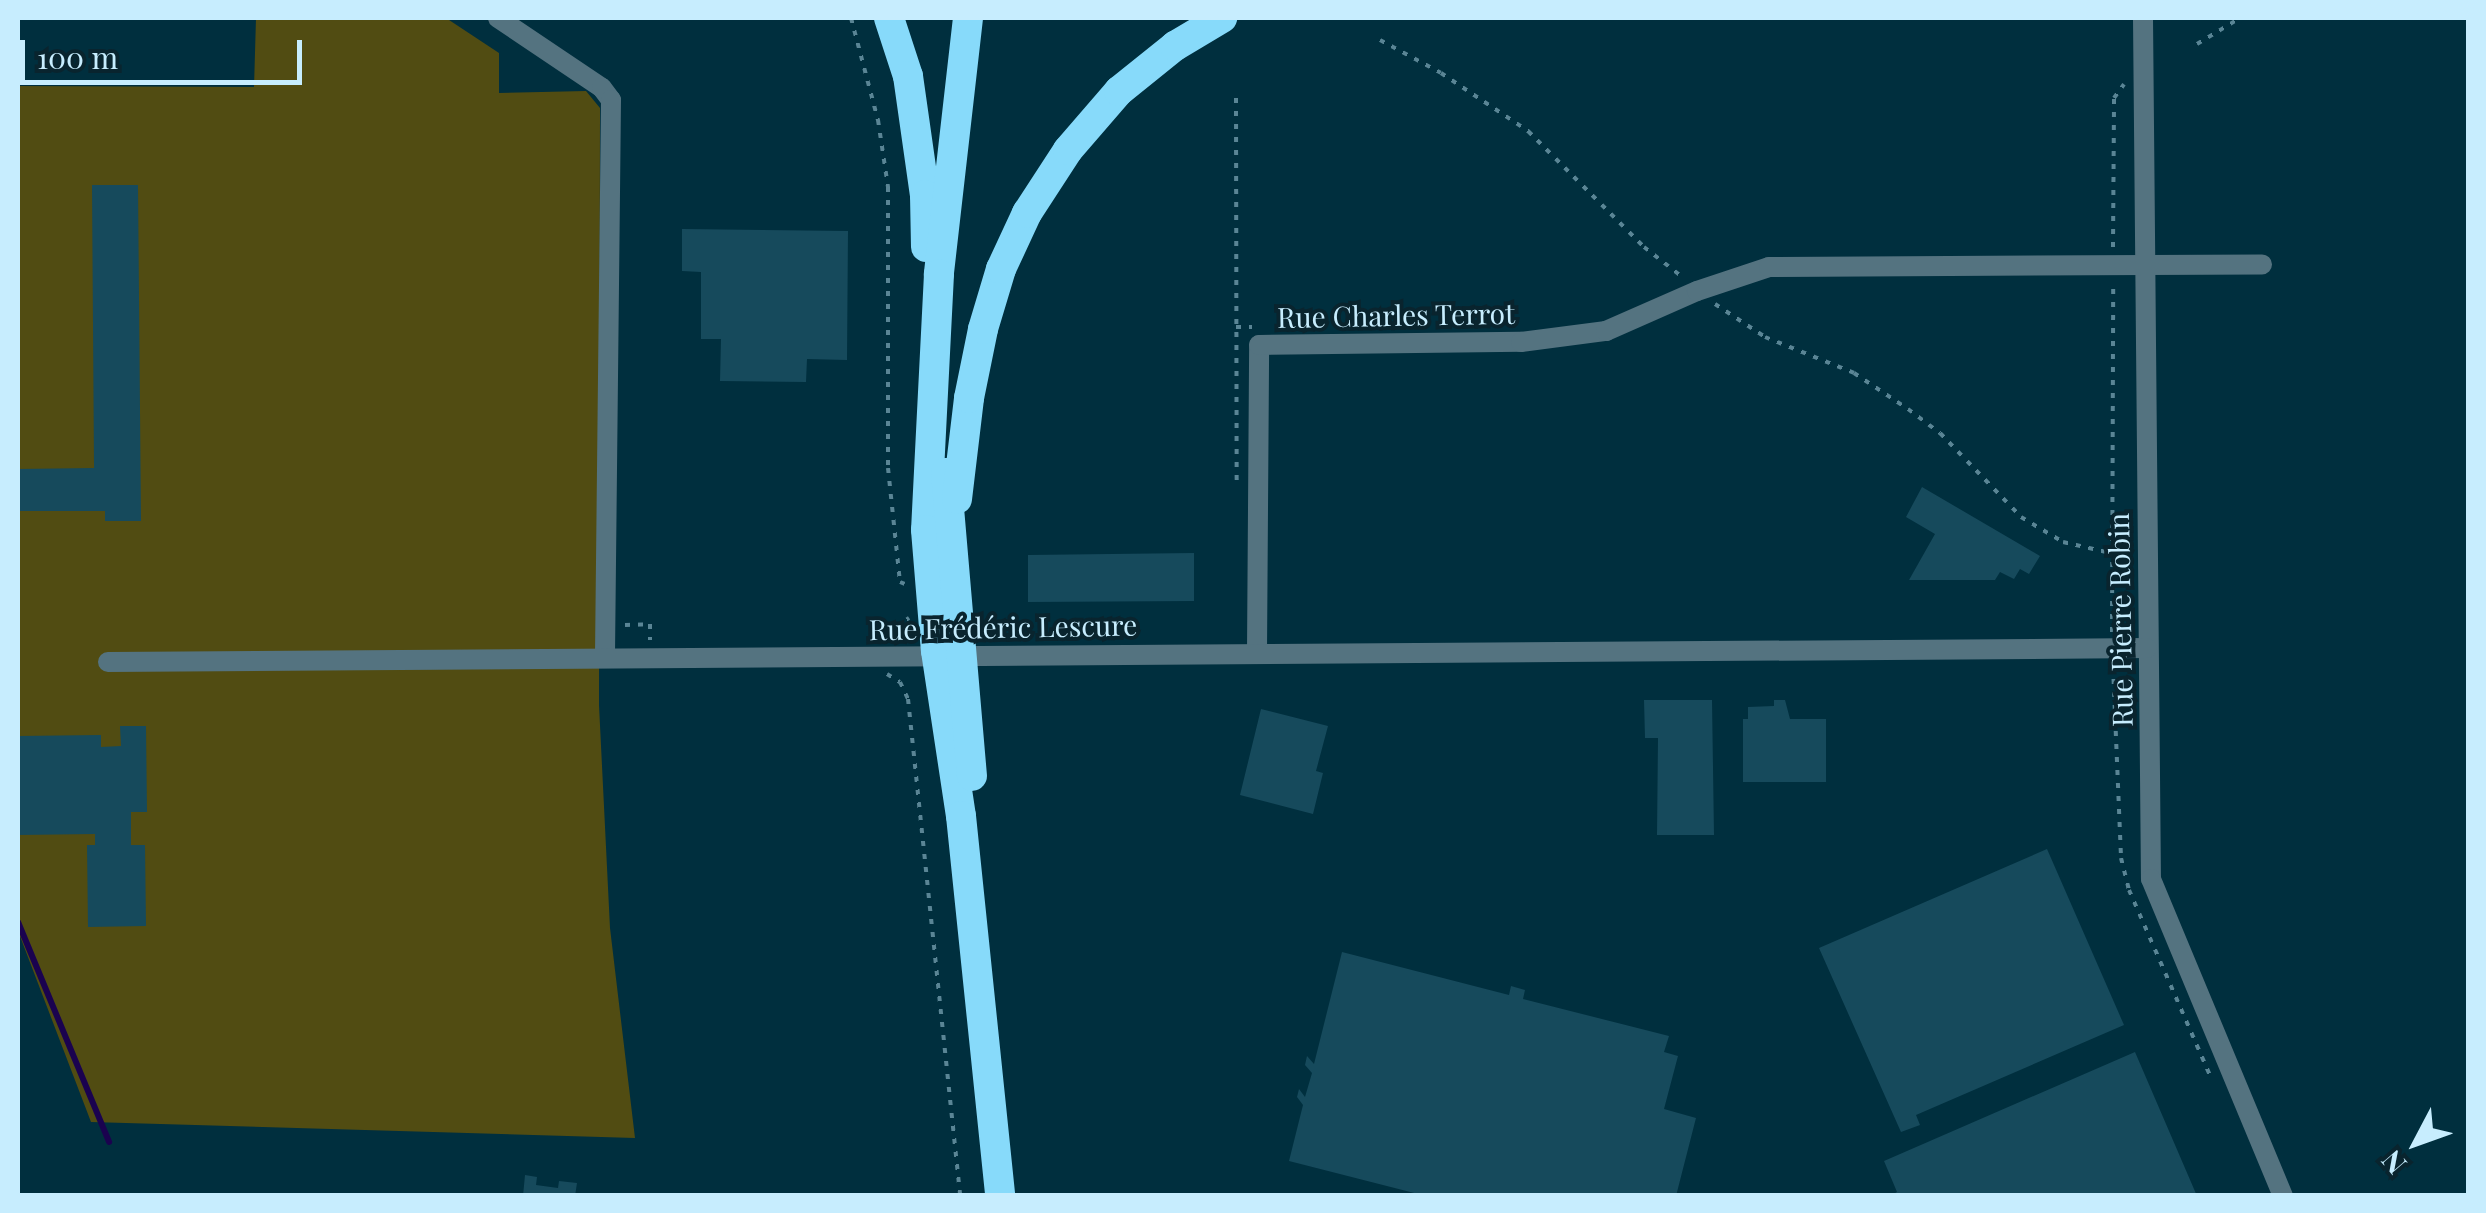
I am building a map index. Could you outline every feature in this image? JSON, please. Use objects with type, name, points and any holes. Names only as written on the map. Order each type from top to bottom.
[{"type":"highway","points":[[889,18],[908,76],[925,195],[940,560],[961,816],[1000,1196]]},
{"type":"highway","points":[[932,375],[968,18]]},
{"type":"highway","points":[[940,560],[945,386],[984,18]]},
{"type":"highway","points":[[940,560],[976,362],[1001,269],[1020,228],[1056,166],[1106,105],[1148,66],[1222,18]]},
{"type":"highway","points":[[949,655],[965,770],[974,797],[1015,1196]]},
{"type":"street","points":[[498,18],[602,88],[611,100],[605,657]]},
{"type":"street","name":"Rue Pierre Robin","points":[[2142,18],[2150,879],[2283,1196]]},
{"type":"street","name":"Rue Charles Terrot","points":[[1257,652],[1258,345],[1522,342],[1606,330],[1697,291],[1769,268],[2262,264]]},
{"type":"street","name":"Rue Frédéric Lescure","points":[[108,662],[2147,648]]},
{"type":"path","points":[[2197,44],[2240,18]]},
{"type":"path","points":[[1380,40],[1442,73],[1528,132],[1644,247],[1684,278],[1668,286]]},
{"type":"path","points":[[1236,98],[1237,499]]},
{"type":"path","points":[[1697,291],[1764,337],[1854,373],[1908,409],[1940,433],[2021,518],[2063,542],[2111,553]]},
{"type":"path","points":[[1236,327],[1255,327]]},
{"type":"shaded area","points":[[256,18],[446,18],[499,53],[499,93],[586,91],[600,108],[599,705],[610,928],[635,1138],[91,1122],[18,931],[18,86],[254,87]]},
{"type":"building","points":[[92,185],[138,185],[141,521],[105,521],[105,511],[18,511],[18,469],[94,468]]},
{"type":"building","points":[[682,229],[848,231],[847,360],[807,359],[806,382],[720,381],[721,339],[701,339],[701,272],[682,271]]},
{"type":"building","points":[[1922,487],[2040,556],[2029,574],[2020,569],[2014,579],[2000,572],[1995,580],[1909,580],[1935,534],[1906,517]]},
{"type":"building","points":[[1194,553],[1194,601],[1028,602],[1028,555]]},
{"type":"building","points":[[1644,700],[1712,700],[1714,835],[1657,835],[1658,738],[1645,738]]},
{"type":"building","points":[[1774,700],[1785,700],[1790,719],[1826,719],[1826,782],[1743,782],[1743,719],[1748,719],[1748,707],[1774,706]]},
{"type":"building","points":[[1261,709],[1328,726],[1316,771],[1323,773],[1313,814],[1240,795]]},
{"type":"building","points":[[120,726],[146,726],[147,812],[131,812],[131,845],[145,845],[146,926],[88,927],[87,845],[95,845],[95,834],[18,835],[18,736],[101,735],[101,747],[121,746]]},
{"type":"building","points":[[2047,849],[2124,1025],[1916,1115],[1920,1125],[1901,1132],[1819,948]]},
{"type":"building","points":[[1342,952],[1509,995],[1511,986],[1525,990],[1523,999],[1669,1036],[1664,1052],[1678,1056],[1664,1109],[1696,1118],[1676,1196],[1426,1196],[1289,1161],[1303,1105],[1297,1097],[1299,1089],[1305,1097],[1312,1073],[1305,1065],[1307,1056],[1314,1064]]},
{"type":"building","points":[[2135,1052],[2197,1196],[1890,1196],[1897,1192],[1884,1161]]},
{"type":"building","points":[[525,1175],[537,1177],[536,1185],[558,1188],[559,1181],[577,1183],[575,1196],[523,1196]]},
{"type":"waterway","points":[[18,922],[109,1142]]}]
